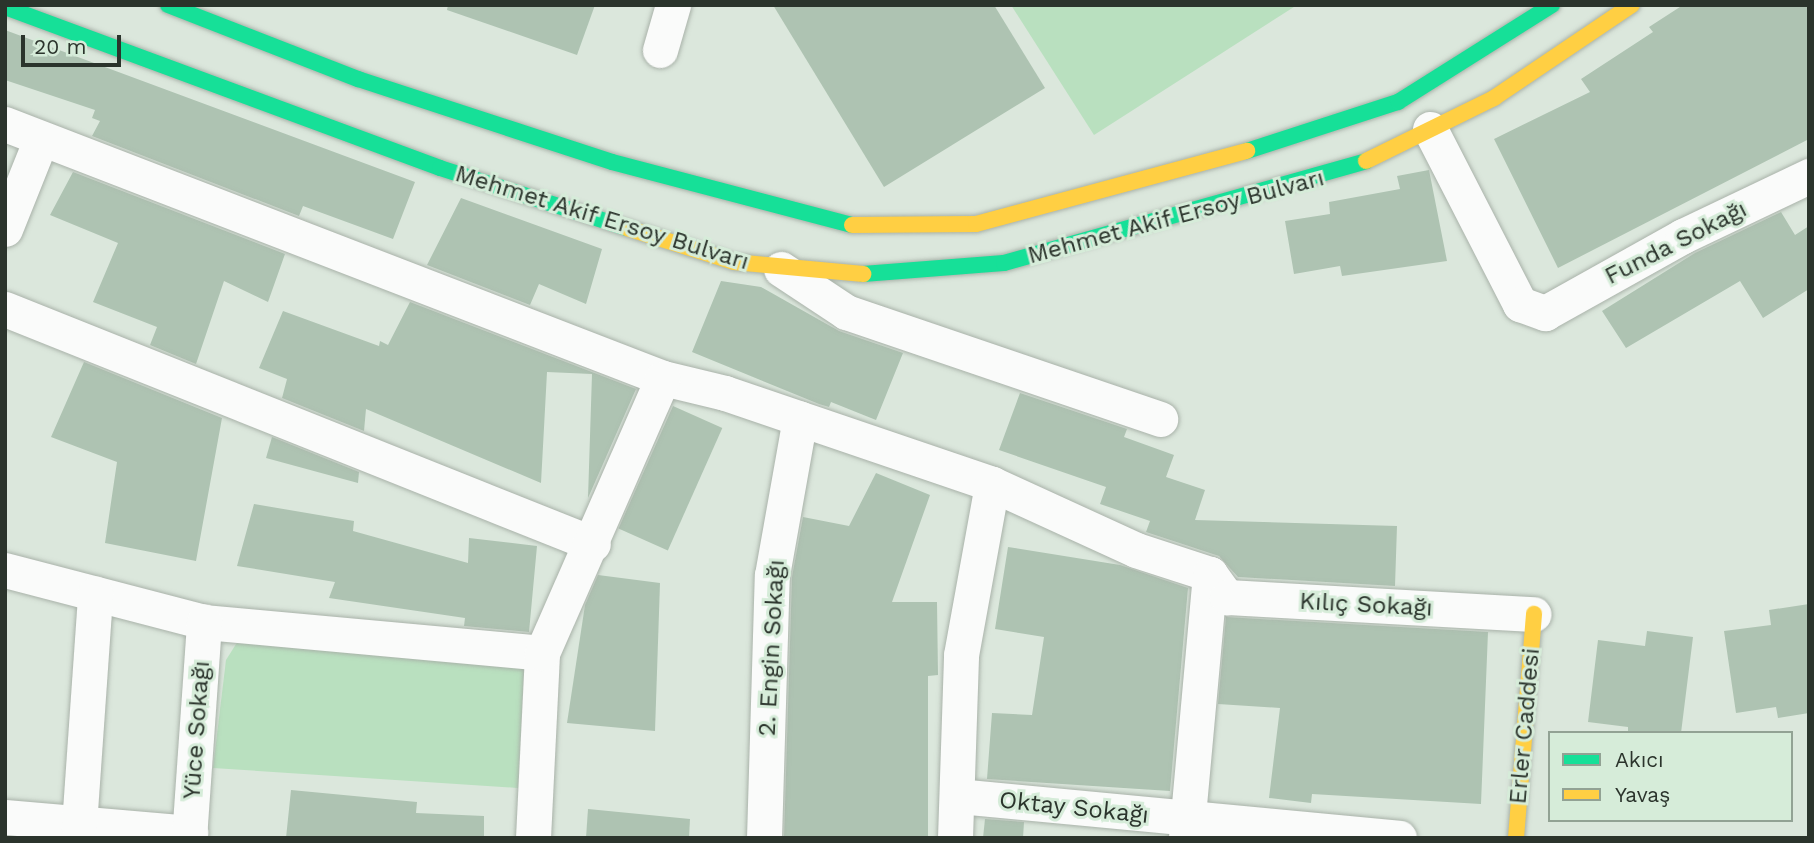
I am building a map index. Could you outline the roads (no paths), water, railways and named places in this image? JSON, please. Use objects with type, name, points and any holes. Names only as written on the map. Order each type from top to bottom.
[{"type":"main road","name":"Mehmet Akif Ersoy Bulvarı","points":[[168,5],[358,79],[612,162],[805,215],[854,225],[917,228],[976,224],[1035,210],[1322,130],[1398,102],[1552,5]]},
{"type":"main road","name":"Mehmet Akif Ersoy Bulvarı","points":[[5,7],[440,168],[734,262],[781,270],[884,274],[1004,263],[1350,168],[1494,98],[1632,5]]},
{"type":"main road","name":"Erler Caddesi","points":[[1516,838],[1534,614]]},
{"type":"street","points":[[660,50],[673,5]]},
{"type":"street","points":[[5,124],[663,378],[800,418],[992,484],[1136,550],[1210,574],[1186,829]]},
{"type":"street","name":"Funda Sokağı","points":[[1430,129],[1520,304],[1545,313],[1683,236],[1809,176]]},
{"type":"street","points":[[5,229],[41,139]]},
{"type":"street","points":[[781,270],[846,312],[1160,419]]},
{"type":"street","points":[[5,309],[593,544]]},
{"type":"street","points":[[533,838],[542,653],[593,544],[663,378]]},
{"type":"street","name":"2. Engin Sokağı","points":[[764,838],[772,575],[800,418]]},
{"type":"street","points":[[955,838],[961,655],[992,484]]},
{"type":"street","points":[[5,570],[204,622],[542,653]]},
{"type":"street","name":"Kılıç Sokağı","points":[[1210,574],[1227,597],[1534,614]]},
{"type":"street","points":[[79,825],[95,594]]},
{"type":"street","name":"Yüce Sokağı","points":[[189,835],[204,622]]},
{"type":"street","name":"Oktay Sokağı","points":[[958,796],[1186,829],[1399,838]]},
{"type":"street","points":[[9,824],[79,825],[189,835]]}]
